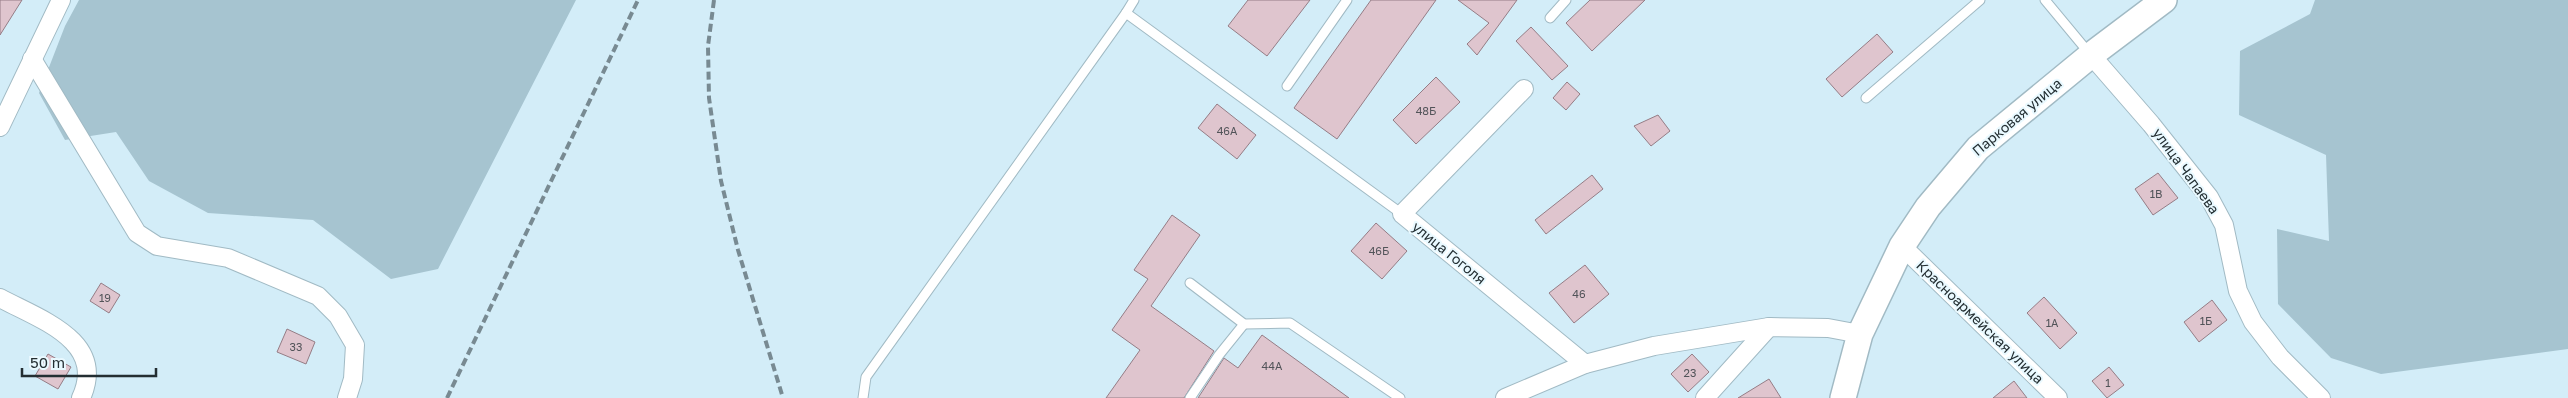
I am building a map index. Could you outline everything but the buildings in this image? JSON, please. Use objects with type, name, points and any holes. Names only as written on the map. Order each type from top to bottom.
[{"type":"main road","name":"Парковая улица","points":[[1843,398],[1860,334],[1902,246],[1928,208],[1978,148],[2091,55],[2164,0]]},
{"type":"street","points":[[0,127],[61,0]]},
{"type":"street","name":"улица Чапаева","points":[[2091,55],[2151,124],[2209,197],[2224,225],[2238,291],[2253,322],[2280,357],[2321,398]]},
{"type":"street","points":[[32,59],[137,233],[157,246],[228,258],[318,296],[338,316],[355,345],[353,379],[347,398]]},
{"type":"street","name":"улица Гоголя","points":[[1524,89],[1402,214],[1585,364]]},
{"type":"street","name":"Красноармейская улица","points":[[1902,246],[2058,398]]},
{"type":"street","points":[[0,298],[50,324],[71,339],[84,353],[88,369],[88,383],[82,398]]},
{"type":"street","points":[[1705,398],[1769,327]]},
{"type":"street","points":[[1505,398],[1585,364],[1654,346],[1769,327],[1828,328],[1860,334]]},
{"type":"lane","points":[[863,398],[866,377],[1134,0]]},
{"type":"lane","points":[[1287,86],[1347,0]]},
{"type":"lane","points":[[1550,18],[1566,0]]},
{"type":"lane","points":[[1866,98],[1980,0]]},
{"type":"lane","points":[[2045,0],[2091,55]]},
{"type":"lane","points":[[1126,13],[1402,214]]},
{"type":"lane","points":[[1190,283],[1244,324],[1290,323],[1400,398]]},
{"type":"lane","points":[[1190,398],[1219,355],[1244,324]]},
{"type":"shaded area","points":[[79,0],[576,0],[438,269],[391,279],[313,220],[208,213],[149,181],[116,132],[65,140],[39,93],[65,26]]},
{"type":"shaded area","points":[[2315,0],[2568,0],[2568,349],[2381,374],[2331,358],[2278,304],[2277,229],[2329,241],[2326,155],[2239,115],[2240,51],[2310,14]]},
{"type":"railway","points":[[447,398],[638,0]]},
{"type":"railway","points":[[714,0],[708,46],[709,98],[721,181],[738,250],[783,398]]}]
